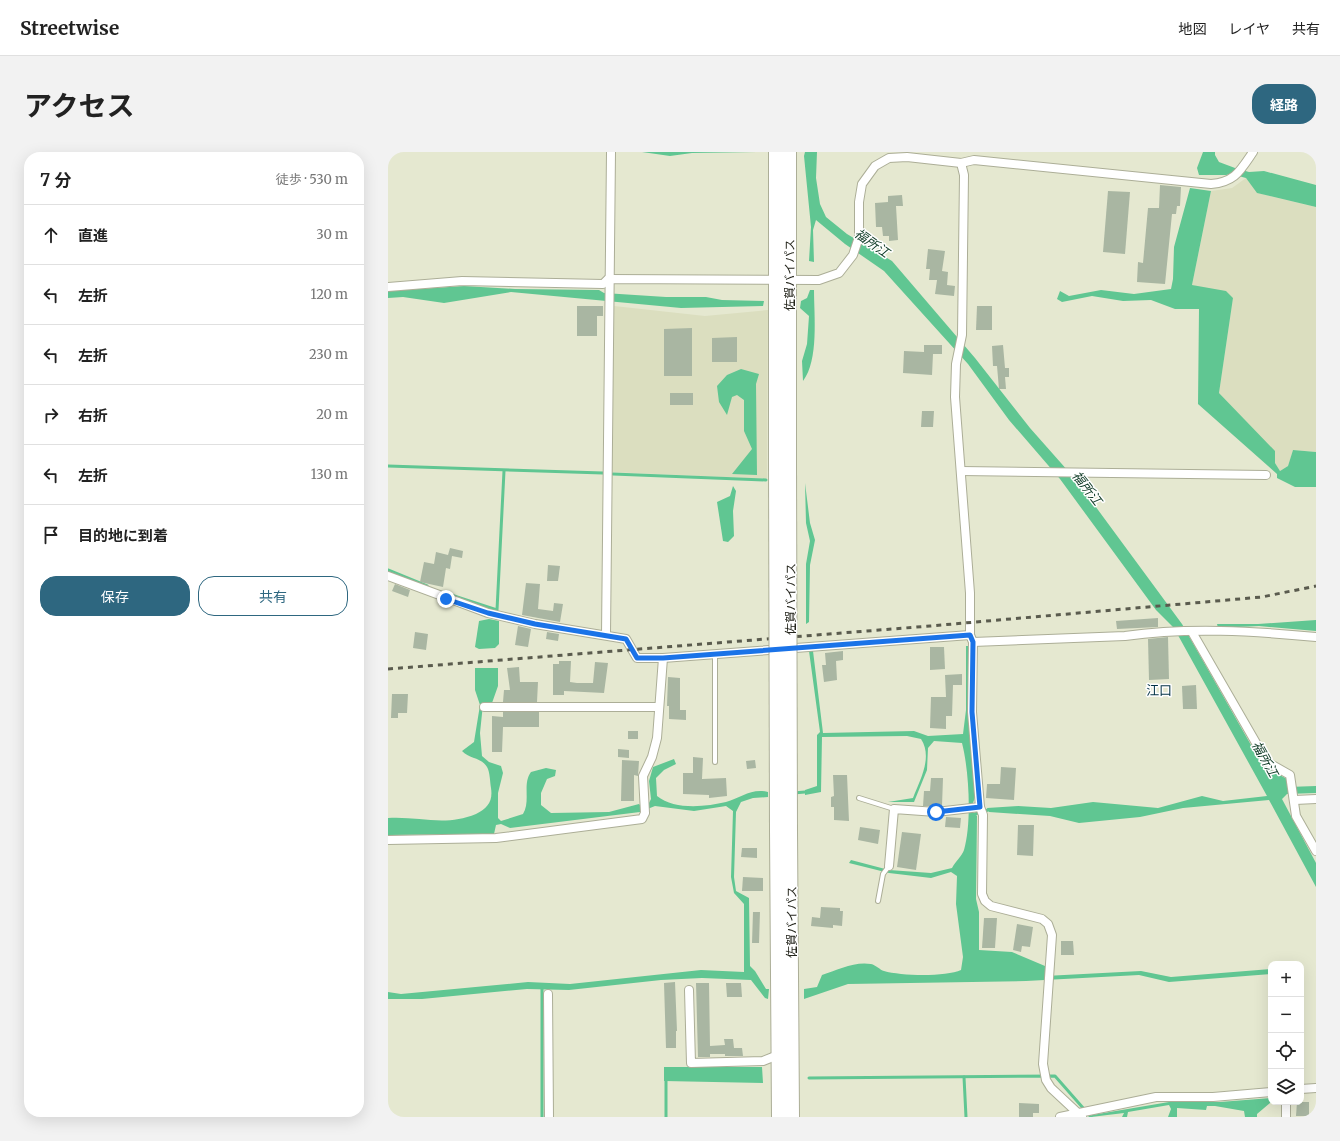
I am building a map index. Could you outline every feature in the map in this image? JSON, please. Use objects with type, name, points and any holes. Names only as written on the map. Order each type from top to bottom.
[{"type":"highway","name":"佐賀バイパス","points":[[776,152],[783,280]]},
{"type":"highway","name":"佐賀バイパス","points":[[789,152],[783,280],[784,830],[792,1117]]},
{"type":"highway","name":"佐賀バイパス","points":[[779,1117],[778,1057],[784,830]]},
{"type":"street","points":[[606,635],[608,279],[611,152]]},
{"type":"street","points":[[388,287],[462,281],[603,284],[608,279],[819,280],[839,273],[853,254],[859,237],[859,202],[862,184],[875,166],[888,155],[962,163],[974,160],[1211,184],[1222,183],[1236,176],[1253,152]]},
{"type":"street","points":[[962,163],[964,175],[962,335],[956,364],[955,397],[970,593],[972,638],[972,712],[980,810],[982,894],[985,901],[991,906],[1042,919],[1048,924],[1052,935],[1043,1064],[1045,1076],[1051,1088],[1080,1115]]},
{"type":"street","points":[[961,471],[1266,475]]},
{"type":"street","points":[[388,576],[488,613],[535,624],[626,639],[637,658],[663,658],[715,653],[972,638],[1125,636],[1173,632],[1262,632],[1316,637]]},
{"type":"street","points":[[1192,632],[1266,762],[1290,774],[1295,800],[1296,816],[1316,851]]},
{"type":"street","points":[[388,840],[496,838],[642,819],[645,814],[644,776],[652,757],[657,738],[663,658]]},
{"type":"street","points":[[484,707],[659,707]]},
{"type":"street","points":[[1295,800],[1316,799]]},
{"type":"street","points":[[889,866],[894,809],[936,812],[980,810]]},
{"type":"street","points":[[689,990],[691,1063],[763,1061],[778,1057]]},
{"type":"street","points":[[548,994],[549,1117]]},
{"type":"street","points":[[1304,1089],[1316,1088]]},
{"type":"street","points":[[1060,1117],[1080,1115],[1090,1110],[1156,1097],[1213,1097],[1268,1092]]},
{"type":"street","points":[[1286,1105],[1286,1117]]},
{"type":"lane","points":[[715,653],[715,762]]},
{"type":"lane","points":[[859,798],[894,809]]},
{"type":"lane","points":[[878,901],[883,874],[889,866]]},
{"type":"shaded area","points":[[642,152],[757,152],[692,153],[670,156]]},
{"type":"shaded area","points":[[805,152],[817,152],[816,178],[820,204],[826,217],[847,234],[892,261],[975,358],[1030,428],[1076,480],[1182,624],[1263,766],[1287,779],[1288,787],[1316,786],[1316,793],[1287,794],[1282,799],[1316,863],[1316,887],[1269,800],[1183,808],[1140,817],[1079,823],[1050,816],[989,812],[987,808],[1018,806],[1051,808],[1093,802],[1158,808],[1202,796],[1223,801],[1267,796],[1174,628],[1156,610],[1060,479],[1009,420],[968,364],[884,271],[845,244],[816,220],[813,230],[814,262],[809,261],[811,227],[804,156]]},
{"type":"shaded area","points":[[1203,152],[1215,152],[1219,162],[1235,168],[1249,172],[1264,171],[1316,185],[1316,207],[1257,193],[1246,178],[1231,174],[1199,175],[1197,168]]},
{"type":"shaded area","points":[[1246,178],[1258,193],[1316,207],[1316,452],[1293,450],[1288,466],[1280,471],[1275,463],[1274,451],[1219,393],[1233,298],[1192,285],[1211,191],[1232,188]]},
{"type":"shaded area","points":[[1190,188],[1211,191],[1192,285],[1226,291],[1233,298],[1219,393],[1275,451],[1275,463],[1280,471],[1288,466],[1293,450],[1316,452],[1316,487],[1295,487],[1277,478],[1277,474],[1198,404],[1199,309],[1175,309],[1151,300],[1123,301],[1092,296],[1062,302],[1057,299],[1060,291],[1069,296],[1101,290],[1134,294],[1171,289],[1173,279],[1174,247]]},
{"type":"shaded area","points":[[464,286],[515,289],[599,290],[604,293],[764,301],[763,306],[681,308],[511,292],[444,303],[403,297],[388,298],[388,291]]},
{"type":"shaded area","points":[[810,290],[814,290],[814,350],[808,372],[803,381],[802,361],[807,344],[809,316],[800,308],[801,301],[807,298]]},
{"type":"shaded area","points":[[614,306],[705,316],[768,310],[767,479],[610,472]]},
{"type":"shaded area","points":[[741,369],[759,374],[756,384],[757,475],[732,474],[752,449],[744,431],[744,400],[737,395],[732,397],[727,415],[719,402],[717,386],[727,375]]},
{"type":"shaded area","points":[[805,483],[810,523],[815,540],[810,565],[809,622],[806,624],[806,564],[810,541],[806,523]]},
{"type":"shaded area","points":[[733,486],[736,491],[733,511],[734,536],[728,542],[723,541],[717,502],[730,496]]},
{"type":"shaded area","points":[[489,619],[499,621],[499,644],[495,648],[479,649],[475,647],[479,621]]},
{"type":"shaded area","points":[[1316,620],[1316,631],[1259,626],[1218,628],[1217,624],[1258,624]]},
{"type":"shaded area","points":[[966,646],[969,646],[976,794],[972,806],[973,812],[977,816],[976,899],[979,912],[979,950],[1012,952],[1045,966],[1045,976],[1141,971],[1171,977],[1268,969],[1268,974],[1169,982],[1139,975],[1026,981],[848,984],[804,999],[804,989],[817,987],[822,975],[852,965],[865,963],[871,964],[884,971],[912,975],[945,974],[961,970],[963,957],[956,904],[957,876],[951,872],[931,878],[889,873],[849,863],[851,860],[889,870],[931,873],[952,868],[964,850],[969,811],[968,782],[962,743],[934,741],[928,748],[927,770],[914,802],[888,802],[913,798],[922,776],[926,761],[924,746],[921,739],[907,736],[822,737],[821,792],[805,795],[805,790],[817,786],[817,735],[820,732],[809,651],[813,651],[823,733],[914,731],[928,736],[963,734],[966,710]]},
{"type":"shaded area","points":[[475,668],[498,668],[498,686],[492,703],[483,704],[480,733],[482,756],[489,762],[501,766],[503,773],[498,793],[498,818],[501,821],[523,814],[526,804],[528,777],[531,772],[546,768],[556,770],[555,776],[547,779],[541,793],[541,805],[551,813],[609,812],[639,804],[641,806],[648,805],[651,799],[649,781],[653,767],[674,759],[676,764],[664,770],[656,778],[657,796],[672,804],[690,806],[709,805],[726,802],[751,792],[768,792],[768,797],[753,798],[741,802],[736,812],[734,877],[736,891],[749,898],[750,966],[755,971],[766,989],[769,989],[768,999],[765,998],[751,980],[702,978],[661,980],[569,990],[527,989],[422,999],[388,999],[388,992],[401,994],[528,982],[570,984],[701,970],[744,972],[744,904],[734,893],[731,877],[733,811],[726,806],[694,811],[655,806],[640,812],[510,828],[501,824],[496,825],[494,834],[388,835],[388,818],[454,820],[476,814],[489,804],[491,793],[487,767],[482,761],[465,754],[462,751],[474,742],[480,705],[475,690]]},
{"type":"shaded area","points":[[664,1067],[762,1067],[763,1083],[664,1081]]},
{"type":"shaded area","points":[[1268,1098],[1268,1105],[1257,1114],[1257,1117],[1245,1117],[1244,1111],[1207,1106],[1206,1110],[1177,1108],[1177,1117],[1168,1117],[1171,1109],[1169,1105],[1128,1112],[1127,1117],[1122,1117],[1124,1113],[1091,1117],[1092,1115],[1169,1102],[1220,1102]]},
{"type":"building","points":[[1160,185],[1181,187],[1180,206],[1177,206],[1176,214],[1172,214],[1165,284],[1137,282],[1138,262],[1143,263],[1148,208],[1159,208]]},
{"type":"building","points":[[1108,191],[1130,192],[1125,254],[1103,252]]},
{"type":"building","points":[[902,195],[903,206],[896,206],[898,240],[889,241],[889,236],[883,236],[882,227],[876,227],[875,203],[888,202],[888,196]]},
{"type":"building","points":[[928,249],[945,251],[942,271],[948,272],[947,285],[955,286],[954,296],[935,294],[937,280],[929,280],[930,269],[926,269]]},
{"type":"building","points":[[577,306],[603,306],[603,316],[597,316],[597,336],[577,336]]},
{"type":"building","points":[[977,306],[992,306],[992,330],[976,330]]},
{"type":"building","points":[[692,328],[692,376],[664,376],[664,329]]},
{"type":"building","points":[[737,337],[737,362],[712,362],[712,338]]},
{"type":"building","points":[[924,345],[942,345],[942,354],[933,354],[932,375],[903,373],[904,351],[924,352]]},
{"type":"building","points":[[1003,345],[1005,368],[1009,368],[1009,377],[1005,377],[1006,389],[999,389],[997,366],[993,366],[992,346]]},
{"type":"building","points":[[670,393],[693,393],[693,405],[670,405]]},
{"type":"building","points":[[922,411],[934,411],[933,427],[921,427]]},
{"type":"building","points":[[450,548],[463,551],[462,558],[452,556],[450,569],[446,568],[443,587],[420,582],[424,562],[434,564],[436,552],[448,555]]},
{"type":"building","points":[[548,565],[560,566],[558,581],[547,581]]},
{"type":"building","points":[[526,583],[540,584],[538,609],[553,611],[554,603],[563,604],[560,622],[522,615]]},
{"type":"building","points":[[395,584],[410,590],[408,597],[392,591]]},
{"type":"building","points":[[1158,618],[1158,627],[1117,629],[1116,621]]},
{"type":"building","points":[[518,626],[531,629],[528,647],[515,645]]},
{"type":"building","points":[[415,632],[428,634],[426,650],[413,648]]},
{"type":"building","points":[[547,632],[559,634],[558,641],[546,639]]},
{"type":"building","points":[[1168,637],[1169,679],[1149,680],[1148,639]]},
{"type":"building","points":[[930,647],[944,647],[945,669],[930,670]]},
{"type":"building","points":[[843,651],[843,660],[836,661],[837,680],[824,682],[822,665],[826,665],[825,653]]},
{"type":"building","points":[[559,661],[571,661],[570,682],[577,683],[593,683],[595,662],[608,663],[604,693],[564,691],[564,695],[553,695],[553,664],[559,664]]},
{"type":"building","points":[[519,667],[520,682],[538,682],[537,702],[503,702],[504,690],[510,690],[507,668]]},
{"type":"building","points":[[962,674],[962,685],[953,685],[952,716],[946,716],[946,729],[930,728],[931,697],[946,697],[945,675]]},
{"type":"building","points":[[668,677],[680,678],[680,710],[686,710],[686,720],[669,719],[669,706],[667,706]]},
{"type":"building","points":[[1196,685],[1197,709],[1183,709],[1182,686]]},
{"type":"building","points":[[392,694],[408,694],[407,713],[398,713],[398,718],[391,718]]},
{"type":"building","points":[[503,712],[539,712],[539,727],[503,727],[502,752],[492,752],[492,716],[503,717]]},
{"type":"building","points":[[628,731],[638,731],[638,739],[628,739]]},
{"type":"building","points":[[618,749],[629,750],[629,758],[618,757]]},
{"type":"building","points":[[693,757],[703,758],[702,779],[726,778],[727,796],[709,798],[709,795],[683,794],[683,773],[693,773]]},
{"type":"building","points":[[622,760],[639,761],[638,776],[634,775],[634,801],[621,801]]},
{"type":"building","points":[[755,760],[756,768],[747,769],[746,761]]},
{"type":"building","points":[[1001,767],[1016,768],[1014,800],[986,798],[987,784],[1000,784]]},
{"type":"building","points":[[833,775],[847,775],[849,821],[834,820],[834,807],[831,807],[831,797],[834,796]]},
{"type":"building","points":[[931,778],[943,778],[942,806],[923,806],[924,791],[930,791]]},
{"type":"building","points":[[946,817],[961,818],[960,828],[945,827]]},
{"type":"building","points":[[1018,825],[1034,825],[1033,856],[1017,855]]},
{"type":"building","points":[[860,827],[880,830],[878,844],[858,840]]},
{"type":"building","points":[[902,832],[921,834],[916,870],[897,867]]},
{"type":"building","points":[[742,848],[757,848],[757,858],[741,857]]},
{"type":"building","points":[[743,877],[763,878],[763,891],[742,891]]},
{"type":"building","points":[[821,907],[840,908],[840,911],[843,911],[842,926],[833,925],[833,928],[811,926],[812,917],[820,918]]},
{"type":"building","points":[[753,912],[760,912],[759,943],[752,943]]},
{"type":"building","points":[[984,918],[997,918],[995,948],[982,948]]},
{"type":"building","points":[[1017,924],[1033,927],[1030,947],[1022,946],[1021,952],[1013,950]]},
{"type":"building","points":[[1061,941],[1073,941],[1074,955],[1061,955]]},
{"type":"building","points":[[675,982],[677,1031],[676,1048],[666,1048],[664,983]]},
{"type":"building","points":[[696,983],[709,983],[710,1046],[725,1045],[724,1039],[733,1039],[734,1048],[742,1048],[743,1056],[710,1054],[710,1057],[698,1057]]},
{"type":"building","points":[[726,983],[741,983],[742,997],[727,997]]},
{"type":"building","points":[[1304,1102],[1309,1102],[1309,1116],[1296,1116],[1297,1105],[1304,1105]]},
{"type":"building","points":[[1019,1103],[1039,1104],[1039,1113],[1033,1113],[1033,1117],[1019,1117]]},
{"type":"waterway","points":[[388,466],[603,473]]},
{"type":"waterway","points":[[451,595],[497,610],[504,471]]},
{"type":"waterway","points":[[613,474],[766,480]]},
{"type":"waterway","points":[[388,570],[427,586]]},
{"type":"waterway","points":[[793,793],[805,792]]},
{"type":"waterway","points":[[975,814],[988,810]]},
{"type":"waterway","points":[[542,988],[542,1117]]},
{"type":"waterway","points":[[809,1078],[1055,1076],[1091,1117]]},
{"type":"waterway","points":[[964,1077],[966,1117]]},
{"type":"waterway","points":[[666,1081],[666,1117]]},
{"type":"railway","points":[[388,669],[930,626],[1262,597],[1316,586]]},
{"type":"district","name":"江口","points":[[1159,690]]},
{"type":"route","points":[[446,599],[488,613],[535,624],[626,639],[637,658],[663,658],[970,635],[973,642],[972,712],[980,807],[966,810],[936,812]]},
{"type":"water label","name":"福所江","points":[[872,243]]},
{"type":"water label","name":"福所江","points":[[1087,488]]},
{"type":"water label","name":"福所江","points":[[1265,759]]}]
